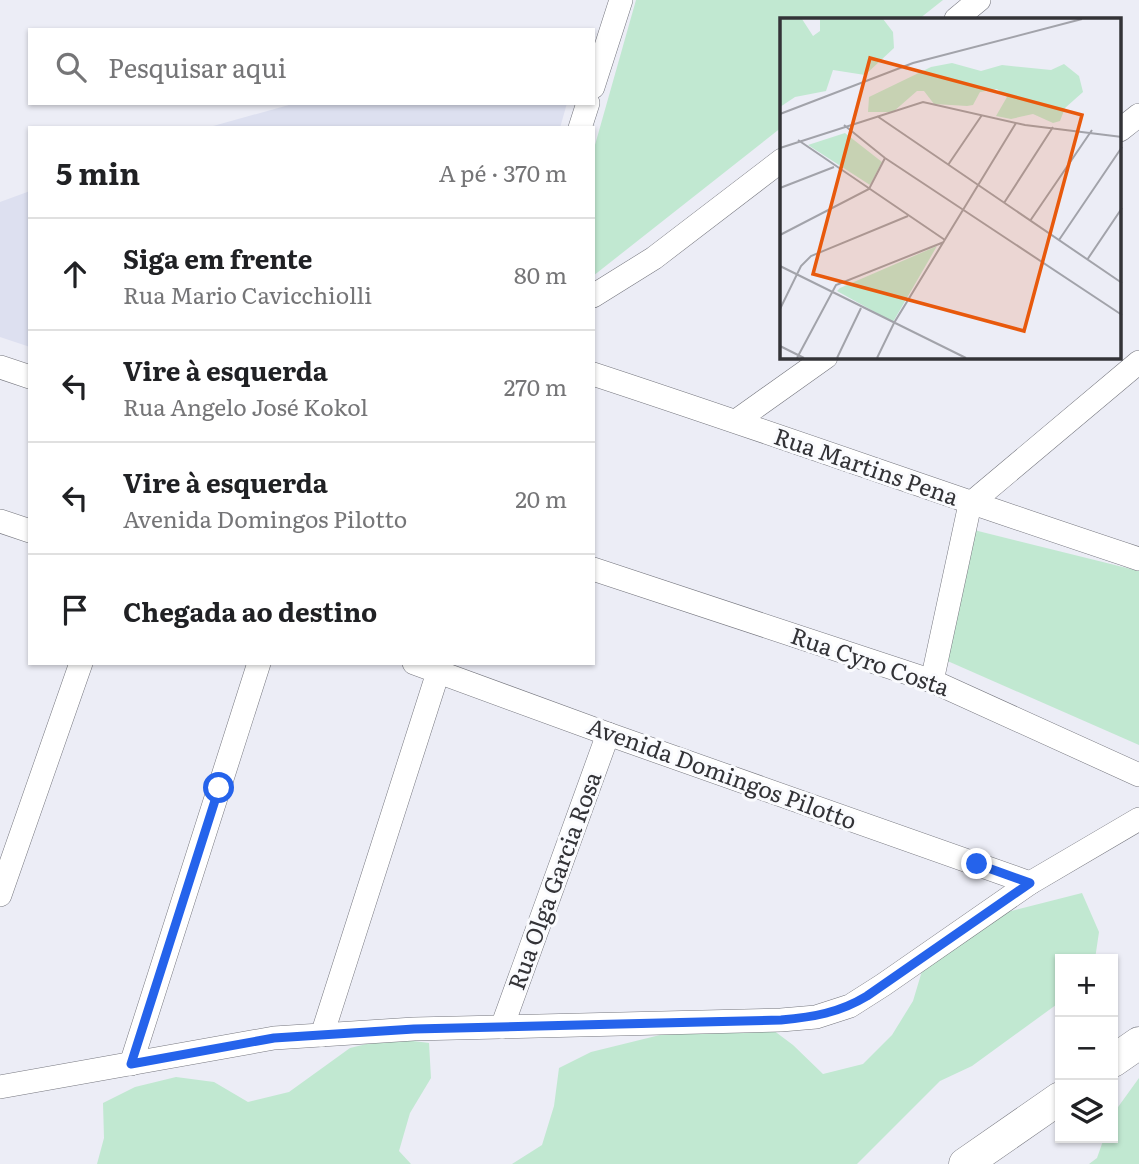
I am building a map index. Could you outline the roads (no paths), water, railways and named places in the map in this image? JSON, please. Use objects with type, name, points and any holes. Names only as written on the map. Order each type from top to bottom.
[{"type":"main road","points":[[1118,1058],[1139,1043]]},
{"type":"main road","points":[[965,1164],[1055,1101]]},
{"type":"street","points":[[595,81],[621,0]]},
{"type":"street","points":[[957,18],[979,0]]},
{"type":"street","points":[[581,126],[587,105]]},
{"type":"street","points":[[1122,128],[1139,115]]},
{"type":"street","points":[[595,295],[654,258],[780,162]]},
{"type":"street","points":[[736,421],[823,359]]},
{"type":"street","points":[[932,681],[970,504],[1139,362]]},
{"type":"street","points":[[0,367],[28,376]]},
{"type":"street","name":"Rua Martins Pena","points":[[595,375],[736,421],[970,504],[1139,559]]},
{"type":"street","points":[[0,521],[28,530]]},
{"type":"street","name":"Rua Cyro Costa","points":[[595,570],[932,681],[1139,775]]},
{"type":"street","points":[[0,895],[80,665]]},
{"type":"street","points":[[131,1064],[258,665]]},
{"type":"street","points":[[322,1035],[440,667]]},
{"type":"street","name":"Avenida Domingos Pilotto","points":[[440,667],[608,734],[1030,883]]},
{"type":"street","name":"Rua Olga Garcia Rosa","points":[[502,1027],[608,734]]},
{"type":"street","points":[[0,1087],[274,1038],[414,1029],[816,1017],[850,1006],[1030,883],[1139,818]]}]
